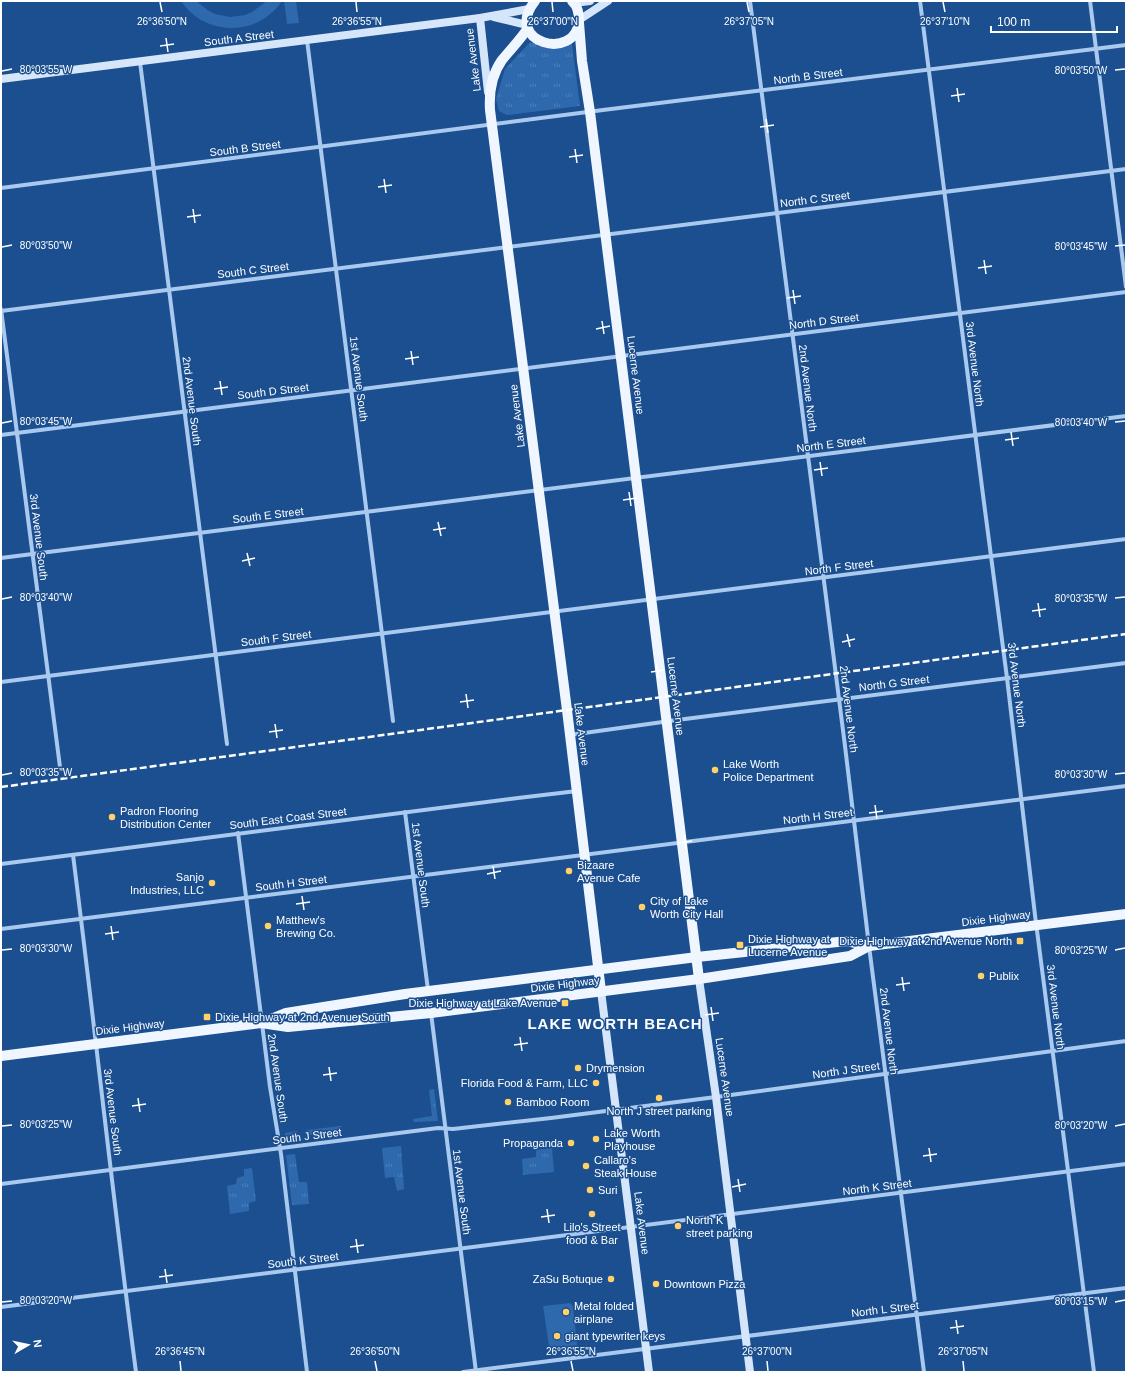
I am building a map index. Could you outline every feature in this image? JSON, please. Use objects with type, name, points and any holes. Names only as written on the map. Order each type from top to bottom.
[{"type":"main road","points":[[573,2],[590,1]]},
{"type":"main road","points":[[532,5],[527,18],[527,27],[532,36],[540,41],[553,44],[562,43],[570,38],[576,32],[579,22],[608,1]]},
{"type":"main road","name":"Lucerne Avenue","points":[[573,2],[578,12],[582,61],[606,235],[668,721],[699,979],[716,1097],[750,1372]]},
{"type":"main road","name":"South A Street","points":[[1,79],[480,18],[532,5]]},
{"type":"main road","points":[[492,16],[527,27]]},
{"type":"main road","name":"Lake Avenue","points":[[480,18],[507,247],[570,735],[649,1372]]},
{"type":"main road","name":"Lake Avenue","points":[[489,100],[498,66],[520,40],[527,27]]},
{"type":"main road","name":"Dixie Highway","points":[[1,1056],[261,1023],[286,1013],[428,991],[697,957],[847,941],[869,946],[1126,914]]},
{"type":"main road","name":"Dixie Highway","points":[[261,1023],[288,1027],[431,1013],[699,979],[850,956],[869,946]]},
{"type":"street","name":"2nd Avenue North","points":[[750,1],[924,1372]]},
{"type":"street","name":"3rd Avenue North","points":[[920,1],[1007,678],[1036,925],[1094,1372]]},
{"type":"street","points":[[1090,1],[1126,287]]},
{"type":"street","name":"1st Avenue South","points":[[307,40],[393,721]]},
{"type":"street","name":"North B Street","points":[[492,126],[590,112],[1126,45]]},
{"type":"street","name":"2nd Avenue South","points":[[140,61],[226,744]]},
{"type":"street","name":"South B Street","points":[[1,188],[492,126]]},
{"type":"street","name":"North C Street","points":[[507,247],[1126,169]]},
{"type":"street","name":"South C Street","points":[[1,311],[507,247]]},
{"type":"street","name":"North D Street","points":[[523,368],[1126,292]]},
{"type":"street","name":"3rd Avenue South","points":[[1,311],[60,767]]},
{"type":"street","name":"South D Street","points":[[1,435],[523,368]]},
{"type":"street","name":"North E Street","points":[[538,490],[1126,416]]},
{"type":"street","name":"South E Street","points":[[1,558],[538,490]]},
{"type":"street","name":"North F Street","points":[[553,612],[1126,539]]},
{"type":"street","name":"South F Street","points":[[1,682],[553,612]]},
{"type":"street","name":"North G Street","points":[[570,735],[668,721],[1126,663]]},
{"type":"street","name":"North H Street","points":[[584,855],[1126,786]]},
{"type":"street","name":"South East Coast Street","points":[[1,864],[577,791]]},
{"type":"street","name":"1st Avenue South","points":[[405,812],[428,991]]},
{"type":"street","name":"2nd Avenue South","points":[[238,833],[261,1023],[279,1148],[307,1372]]},
{"type":"street","name":"3rd Avenue South","points":[[73,855],[136,1372]]},
{"type":"street","name":"South H Street","points":[[1,929],[584,855]]},
{"type":"street","name":"1st Avenue South","points":[[431,1013],[476,1371]]},
{"type":"street","name":"North J Street","points":[[616,1110],[1126,1041]]},
{"type":"street","name":"South J Street","points":[[1,1184],[445,1128],[453,1129],[616,1110]]},
{"type":"street","name":"North K Street","points":[[631,1227],[1126,1164]]},
{"type":"street","name":"South K Street","points":[[1,1307],[631,1227]]},
{"type":"street","name":"North L Street","points":[[463,1372],[1126,1288]]},
{"type":"green space","points":[[181,1],[196,1],[215,14],[230,17],[245,15],[252,12],[267,1],[282,1],[272,13],[259,21],[246,26],[232,28],[217,26],[204,21],[191,13]]},
{"type":"green space","points":[[284,1],[296,1],[299,23],[287,24]]},
{"type":"green space","points":[[530,42],[551,48],[572,44],[580,106],[507,115],[499,111],[496,99],[505,69]]},
{"type":"green space","points":[[434,1089],[438,1121],[414,1122],[413,1119],[432,1116],[429,1090]]},
{"type":"green space","points":[[341,1126],[341,1131],[308,1135],[307,1130]]},
{"type":"green space","points":[[297,1131],[298,1137],[285,1139],[285,1133]]},
{"type":"green space","points":[[401,1146],[404,1189],[397,1191],[394,1177],[385,1178],[382,1148]]},
{"type":"green space","points":[[552,1148],[554,1172],[523,1175],[522,1159],[536,1157],[536,1150]]},
{"type":"green space","points":[[295,1154],[299,1182],[307,1182],[309,1204],[292,1205],[286,1155]]},
{"type":"green space","points":[[252,1168],[256,1201],[249,1203],[249,1211],[230,1214],[227,1186],[236,1184],[237,1178],[244,1176],[244,1169]]},
{"type":"green space","points":[[570,1303],[573,1306],[577,1345],[576,1349],[550,1353],[543,1306]]},
{"type":"railway","points":[[1,787],[1126,634]]},
{"type":"place","name":"Lake Worth Police Department","points":[[715,770]]},
{"type":"place","name":"Padron Flooring Distribution Center","points":[[112,817]]},
{"type":"place","name":"Bizaare Avenue Cafe","points":[[569,871]]},
{"type":"place","name":"Sanjo Industries, LLC","points":[[212,883]]},
{"type":"place","name":"City of Lake Worth City Hall","points":[[642,907]]},
{"type":"place","name":"Matthew's Brewing Co.","points":[[268,926]]},
{"type":"place","name":"Dixie Highway at 2nd Avenue North","points":[[1020,941]]},
{"type":"place","name":"Dixie Highway at Lucerne Avenue","points":[[740,945]]},
{"type":"place","name":"Publix","points":[[981,976]]},
{"type":"place","name":"Dixie Highway at Lake Avenue","points":[[565,1003]]},
{"type":"place","name":"Dixie Highway at 2nd Avenue South","points":[[207,1017]]},
{"type":"place","name":"Drymension","points":[[578,1068]]},
{"type":"place","name":"Florida Food & Farm, LLC","points":[[596,1083]]},
{"type":"place","name":"North J street parking","points":[[659,1098]]},
{"type":"place","name":"Bamboo Room","points":[[508,1102]]},
{"type":"place","name":"Lake Worth Playhouse","points":[[596,1139]]},
{"type":"place","name":"Propaganda","points":[[571,1143]]},
{"type":"place","name":"Callaro's Steak House","points":[[586,1166]]},
{"type":"place","name":"Suri","points":[[590,1190]]},
{"type":"place","name":"Lilo's Street food & Bar","points":[[592,1214]]},
{"type":"place","name":"North K street parking","points":[[678,1226]]},
{"type":"place","name":"ZaSu Botuque","points":[[611,1279]]},
{"type":"place","name":"Downtown Pizza","points":[[656,1284]]},
{"type":"place","name":"Metal folded airplane","points":[[566,1312]]},
{"type":"place","name":"giant typewriter keys","points":[[557,1336]]},
{"type":"district","name":"LAKE WORTH BEACH","points":[[615,1023]]}]
